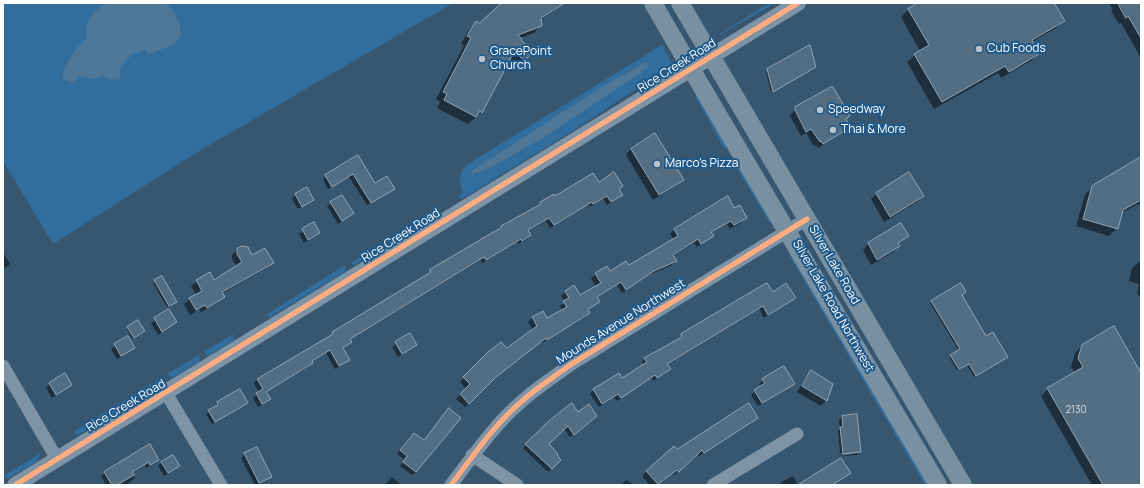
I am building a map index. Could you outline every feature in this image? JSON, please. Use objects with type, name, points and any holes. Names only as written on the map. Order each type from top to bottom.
[{"type":"main road","name":"Silver Lake Road Northwest","points":[[654,3],[739,151],[938,485]]},
{"type":"main road","name":"Silver Lake Road","points":[[680,3],[963,485]]},
{"type":"street","name":"Rice Creek Road","points":[[15,485],[798,3]]},
{"type":"street","name":"Mounds Avenue Northwest","points":[[451,485],[472,455],[495,427],[520,402],[570,365],[807,219]]},
{"type":"street","points":[[3,366],[57,459]]},
{"type":"street","points":[[166,393],[221,485]]},
{"type":"street","points":[[713,485],[797,434]]},
{"type":"street","points":[[472,455],[517,485]]},
{"type":"shaded area","points":[[3,3],[453,3],[196,153],[53,244],[3,161]]},
{"type":"shaded area","points":[[108,3],[165,3],[174,12],[181,34],[175,44],[149,54],[145,50],[132,54],[119,69],[121,79],[112,80],[103,76],[94,79],[80,76],[73,83],[64,80],[62,75],[69,60],[87,38],[86,32],[88,21],[94,12]]},
{"type":"shaded area","points":[[770,3],[776,3],[719,35],[719,34]]},
{"type":"shaded area","points":[[662,45],[670,59],[671,65],[667,68],[582,125],[467,196],[461,198],[458,197],[463,193],[460,177],[462,171],[468,164]],"holes":[[[635,67],[648,67],[543,138],[490,168],[472,175],[473,170]]]},
{"type":"shaded area","points":[[644,63],[648,63],[649,67],[543,138],[490,168],[472,175],[471,172],[473,170],[603,86]]},
{"type":"shaded area","points":[[697,95],[727,147],[725,150],[695,96]]},
{"type":"shaded area","points":[[733,162],[738,164],[772,223],[770,223]]},
{"type":"shaded area","points":[[438,209],[433,217],[390,243],[385,240]]},
{"type":"shaded area","points":[[375,246],[377,252],[354,265],[351,263]]},
{"type":"shaded area","points":[[791,253],[928,485],[925,485],[789,255]]},
{"type":"shaded area","points":[[345,265],[346,271],[270,317],[266,315]]},
{"type":"shaded area","points":[[233,334],[234,340],[208,356],[204,352]]},
{"type":"shaded area","points":[[199,355],[200,361],[172,378],[167,374]]},
{"type":"shaded area","points":[[161,378],[162,383],[78,435],[73,432]]},
{"type":"shaded area","points":[[41,453],[36,462],[7,479],[3,476]]},
{"type":"building","name":"GracePoint Church","points":[[502,3],[565,3],[541,18],[542,26],[518,35],[522,39],[521,40],[533,51],[525,61],[514,52],[482,113],[480,111],[476,117],[444,100],[447,94],[443,92],[471,38],[467,36],[476,21],[479,23]]},
{"type":"building","name":"Cub Foods","points":[[918,3],[1054,3],[1065,21],[1032,40],[1039,54],[1009,72],[1005,66],[942,102],[914,54],[929,45],[908,9]]},
{"type":"building","points":[[1118,3],[1141,3],[1141,38],[1128,16],[1126,18]]},
{"type":"building","points":[[810,45],[816,67],[773,92],[767,69]]},
{"type":"building","name":"Speedway","points":[[833,87],[850,116],[846,119],[851,127],[823,144],[811,129],[806,132],[795,110],[795,107]]},
{"type":"building","name":"Marco's Pizza","points":[[655,133],[684,180],[659,195],[631,149]]},
{"type":"building","points":[[358,155],[375,183],[387,176],[395,189],[371,203],[353,174],[332,187],[325,175]]},
{"type":"building","points":[[1141,157],[1141,200],[1123,210],[1118,229],[1083,219],[1092,186]]},
{"type":"building","points":[[614,172],[623,186],[619,189],[623,195],[611,202],[607,196],[593,204],[592,202],[554,225],[549,218],[528,230],[531,235],[522,241],[521,239],[486,260],[484,257],[350,339],[352,342],[343,348],[350,360],[339,366],[330,350],[312,361],[313,363],[266,392],[271,399],[262,404],[256,393],[263,389],[257,379],[333,334],[332,332],[431,272],[429,270],[502,227],[501,226],[541,204],[540,202],[554,194],[555,196],[593,173],[599,182]]},
{"type":"building","points":[[909,172],[924,196],[890,217],[876,193]]},
{"type":"building","points":[[307,187],[314,200],[302,207],[295,194]]},
{"type":"building","points":[[342,195],[354,213],[342,221],[330,202]]},
{"type":"building","points":[[728,196],[734,208],[740,205],[747,218],[734,225],[731,221],[711,232],[714,236],[701,244],[698,239],[673,255],[677,261],[654,271],[626,290],[621,282],[597,297],[600,302],[588,309],[590,313],[547,340],[546,338],[496,377],[469,404],[460,394],[470,384],[463,377],[488,352],[501,342],[507,348],[537,326],[532,317],[543,311],[547,318],[567,307],[563,301],[569,298],[565,291],[574,285],[580,295],[601,283],[595,273],[607,266],[610,271],[626,261],[629,265],[678,236],[674,229]]},
{"type":"building","points":[[314,222],[320,233],[308,240],[302,229]]},
{"type":"building","points":[[901,223],[909,236],[898,243],[900,246],[877,260],[868,243]]},
{"type":"building","points":[[242,246],[248,247],[252,255],[265,248],[274,263],[222,292],[225,297],[207,308],[205,305],[196,310],[189,298],[202,291],[196,280],[210,272],[214,280],[242,262],[237,254],[237,249]]},
{"type":"building","points":[[162,276],[177,302],[169,306],[154,280]]},
{"type":"building","points":[[767,283],[773,292],[786,283],[796,298],[768,315],[763,306],[667,364],[671,369],[657,378],[655,375],[621,398],[618,394],[602,404],[593,389],[619,373],[622,378],[647,362],[644,358],[682,337],[681,334]]},
{"type":"building","points":[[961,283],[966,292],[962,295],[986,336],[993,332],[1008,357],[976,376],[969,364],[959,369],[950,355],[960,349],[931,301]]},
{"type":"building","points":[[169,309],[177,322],[162,332],[154,318]]},
{"type":"building","points":[[138,320],[145,331],[134,338],[127,327]]},
{"type":"building","points":[[1114,326],[1141,373],[1141,485],[1103,485],[1047,388],[1083,367],[1078,358],[1082,345]]},
{"type":"building","points":[[410,333],[417,345],[402,354],[395,342]]},
{"type":"building","points":[[128,336],[135,348],[121,356],[114,344]]},
{"type":"building","points":[[784,366],[795,384],[762,403],[754,390],[765,383],[762,379]]},
{"type":"building","points":[[811,370],[833,384],[827,401],[802,386]]},
{"type":"building","points":[[65,373],[72,385],[56,395],[49,383]]},
{"type":"building","points":[[240,389],[248,403],[215,422],[208,410],[218,405],[217,402]]},
{"type":"building","points":[[572,403],[578,412],[589,404],[597,416],[574,435],[568,426],[549,444],[561,460],[552,469],[525,444],[550,420]]},
{"type":"building","points":[[749,403],[758,418],[704,453],[702,450],[679,472],[677,470],[658,484],[646,471],[674,446],[677,449]]},
{"type":"building","points":[[449,408],[461,418],[416,472],[403,462],[407,456],[400,450],[414,433],[424,440]]},
{"type":"building","points":[[857,414],[861,452],[843,454],[840,427],[843,427],[842,416]]},
{"type":"building","points":[[150,444],[159,460],[150,465],[149,462],[132,472],[134,475],[117,485],[112,485],[104,472]]},
{"type":"building","points":[[257,447],[272,477],[259,483],[244,453]]},
{"type":"building","points":[[173,455],[180,466],[168,473],[161,462]]},
{"type":"building","points":[[841,458],[851,473],[832,485],[798,485]]},
{"type":"cycle path","points":[[15,485],[798,3]]},
{"type":"cycle path","points":[[451,485],[501,421],[539,387],[570,365],[807,219]]},
{"type":"place","name":"Cub Foods","points":[[979,49]]},
{"type":"place","name":"GracePoint Church","points":[[482,59]]},
{"type":"place","name":"Speedway","points":[[820,110]]},
{"type":"place","name":"Thai & More","points":[[833,130]]},
{"type":"place","name":"Marco's Pizza","points":[[657,164]]}]
